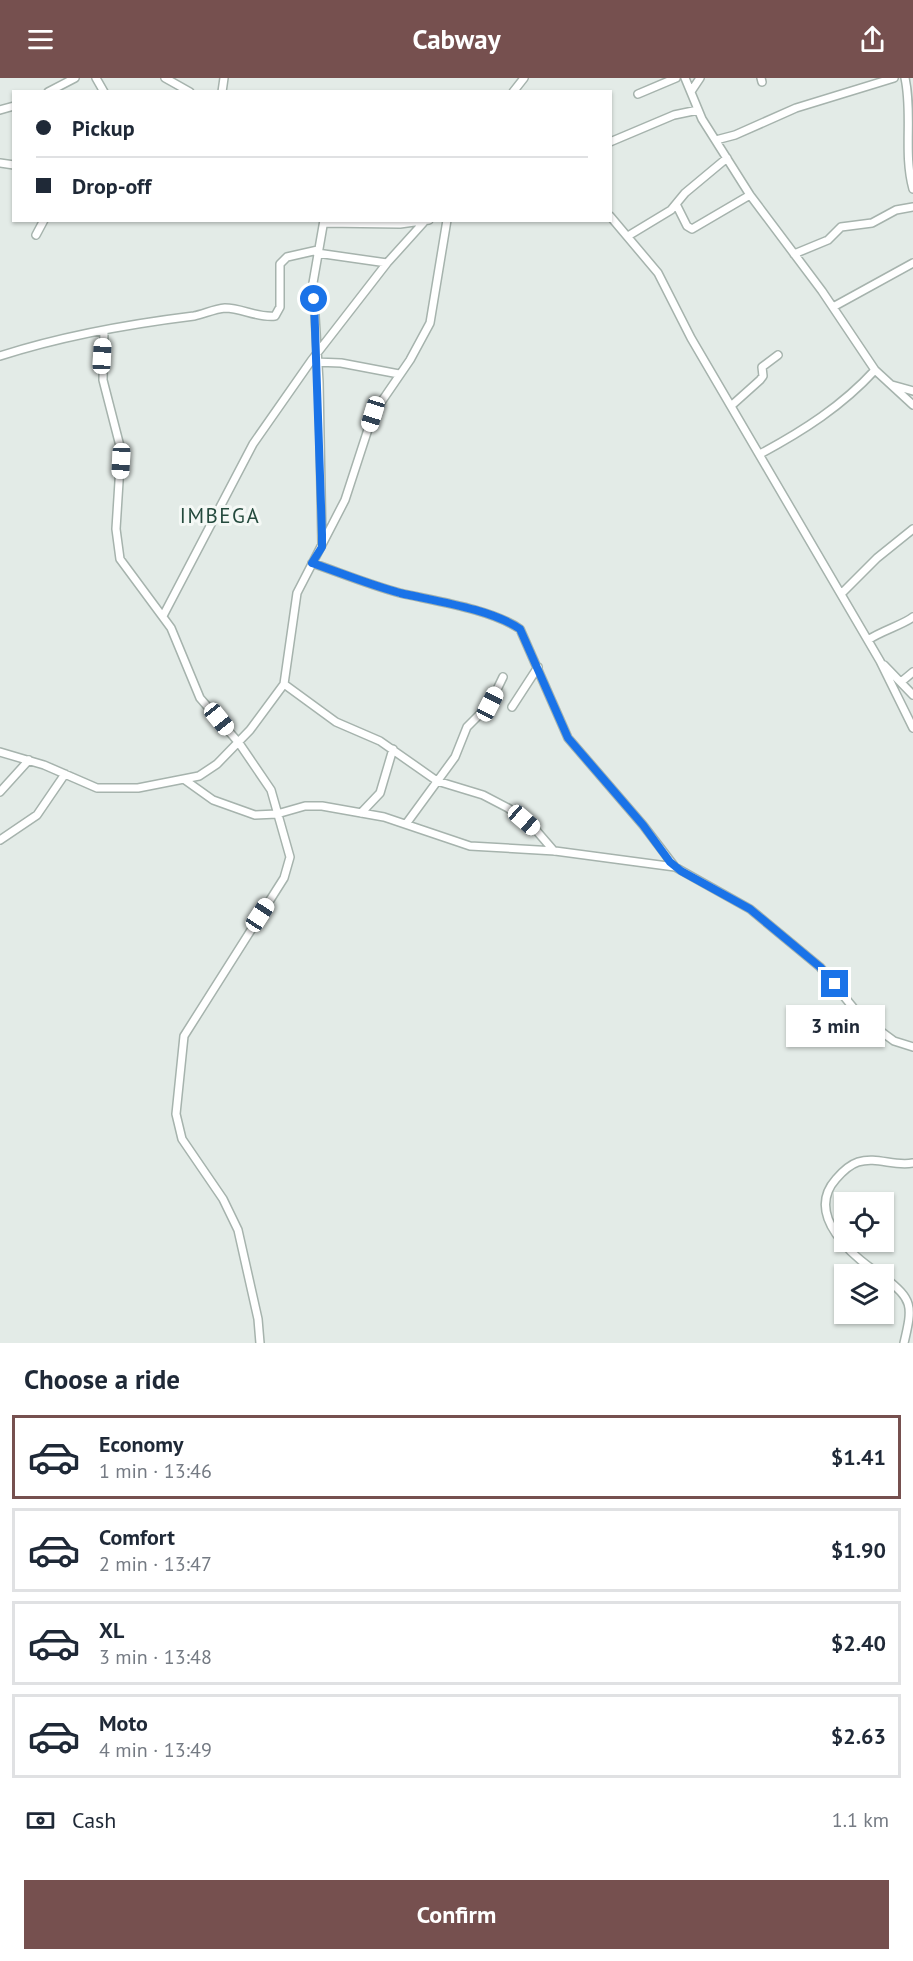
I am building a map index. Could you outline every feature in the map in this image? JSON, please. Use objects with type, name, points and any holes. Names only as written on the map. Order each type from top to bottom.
[{"type":"street","points":[[52,90],[75,78]]},
{"type":"street","points":[[165,78],[186,90]]},
{"type":"street","points":[[515,90],[524,78]]},
{"type":"street","points":[[638,94],[676,78]]},
{"type":"street","points":[[686,78],[698,110],[750,195],[833,307],[875,370],[913,405]]},
{"type":"street","points":[[692,90],[700,78]]},
{"type":"street","points":[[716,140],[735,135],[796,108],[894,78]]},
{"type":"street","points":[[905,78],[908,96],[909,175],[913,189]]},
{"type":"street","points":[[612,141],[675,115],[698,110]]},
{"type":"street","points":[[628,236],[677,206],[685,193],[727,158]]},
{"type":"street","points":[[677,206],[686,225],[692,229],[750,195]]},
{"type":"street","points":[[794,254],[828,240],[841,227],[872,223],[897,210],[913,207]]},
{"type":"street","points":[[612,218],[658,273],[691,338],[880,661],[913,728]]},
{"type":"street","points":[[36,235],[43,222]]},
{"type":"street","points":[[322,547],[313,283],[324,222]]},
{"type":"street","points":[[163,616],[244,458],[387,263],[426,222]]},
{"type":"street","points":[[0,752],[29,760],[97,788],[114,790],[185,780],[211,769],[239,743],[284,684],[293,608],[300,586],[345,501],[373,414],[420,343],[431,318],[447,222]]},
{"type":"street","points":[[0,356],[104,331],[225,308],[274,316],[280,307],[280,264],[287,257],[318,252],[387,263]]},
{"type":"street","points":[[833,307],[913,262]]},
{"type":"street","points":[[104,331],[103,380],[121,450],[116,529],[118,550],[130,574],[163,616],[183,654],[195,691],[239,743],[271,790],[290,857],[288,870],[184,1036],[177,1114],[182,1138],[223,1199],[238,1230],[258,1319],[260,1343]]},
{"type":"street","points":[[731,406],[760,380],[763,376],[762,367],[778,355]]},
{"type":"street","points":[[315,359],[399,374]]},
{"type":"street","points":[[760,454],[814,424],[849,396],[875,370]]},
{"type":"street","points":[[887,383],[913,391]]},
{"type":"street","points":[[841,594],[878,558],[913,529]]},
{"type":"street","points":[[312,563],[394,591],[456,606],[509,623],[522,633],[568,738],[643,825],[675,867]]},
{"type":"street","points":[[868,640],[887,628],[913,617]]},
{"type":"street","points":[[880,661],[913,695]]},
{"type":"street","points":[[512,707],[538,667]]},
{"type":"street","points":[[901,682],[913,672]]},
{"type":"street","points":[[406,824],[455,757],[467,727],[490,704],[503,677]]},
{"type":"street","points":[[284,684],[336,722],[380,741],[437,781],[483,795],[508,808],[535,829],[555,851]]},
{"type":"street","points":[[361,813],[380,793],[393,749]]},
{"type":"street","points":[[0,792],[29,760]]},
{"type":"street","points":[[0,840],[37,815],[65,774]]},
{"type":"street","points":[[185,780],[202,794],[229,807],[255,815],[277,814],[313,806],[361,813],[406,824],[470,846],[555,851],[675,867],[750,909],[820,967],[860,1016],[894,1041],[913,1047]]},
{"type":"street","points":[[866,1264],[835,1233],[828,1218],[827,1195],[835,1181],[857,1162],[878,1159],[905,1164],[913,1163]]},
{"type":"street","points":[[894,1284],[906,1293],[913,1305],[912,1318],[904,1343]]},
{"type":"district","name":"IMBEGA","points":[[220,516]]},
{"type":"route","points":[[314,299],[319,382],[322,547],[312,563],[394,591],[456,606],[509,623],[520,629],[568,738],[643,825],[670,862],[681,871],[750,909],[820,967],[835,984]]}]
